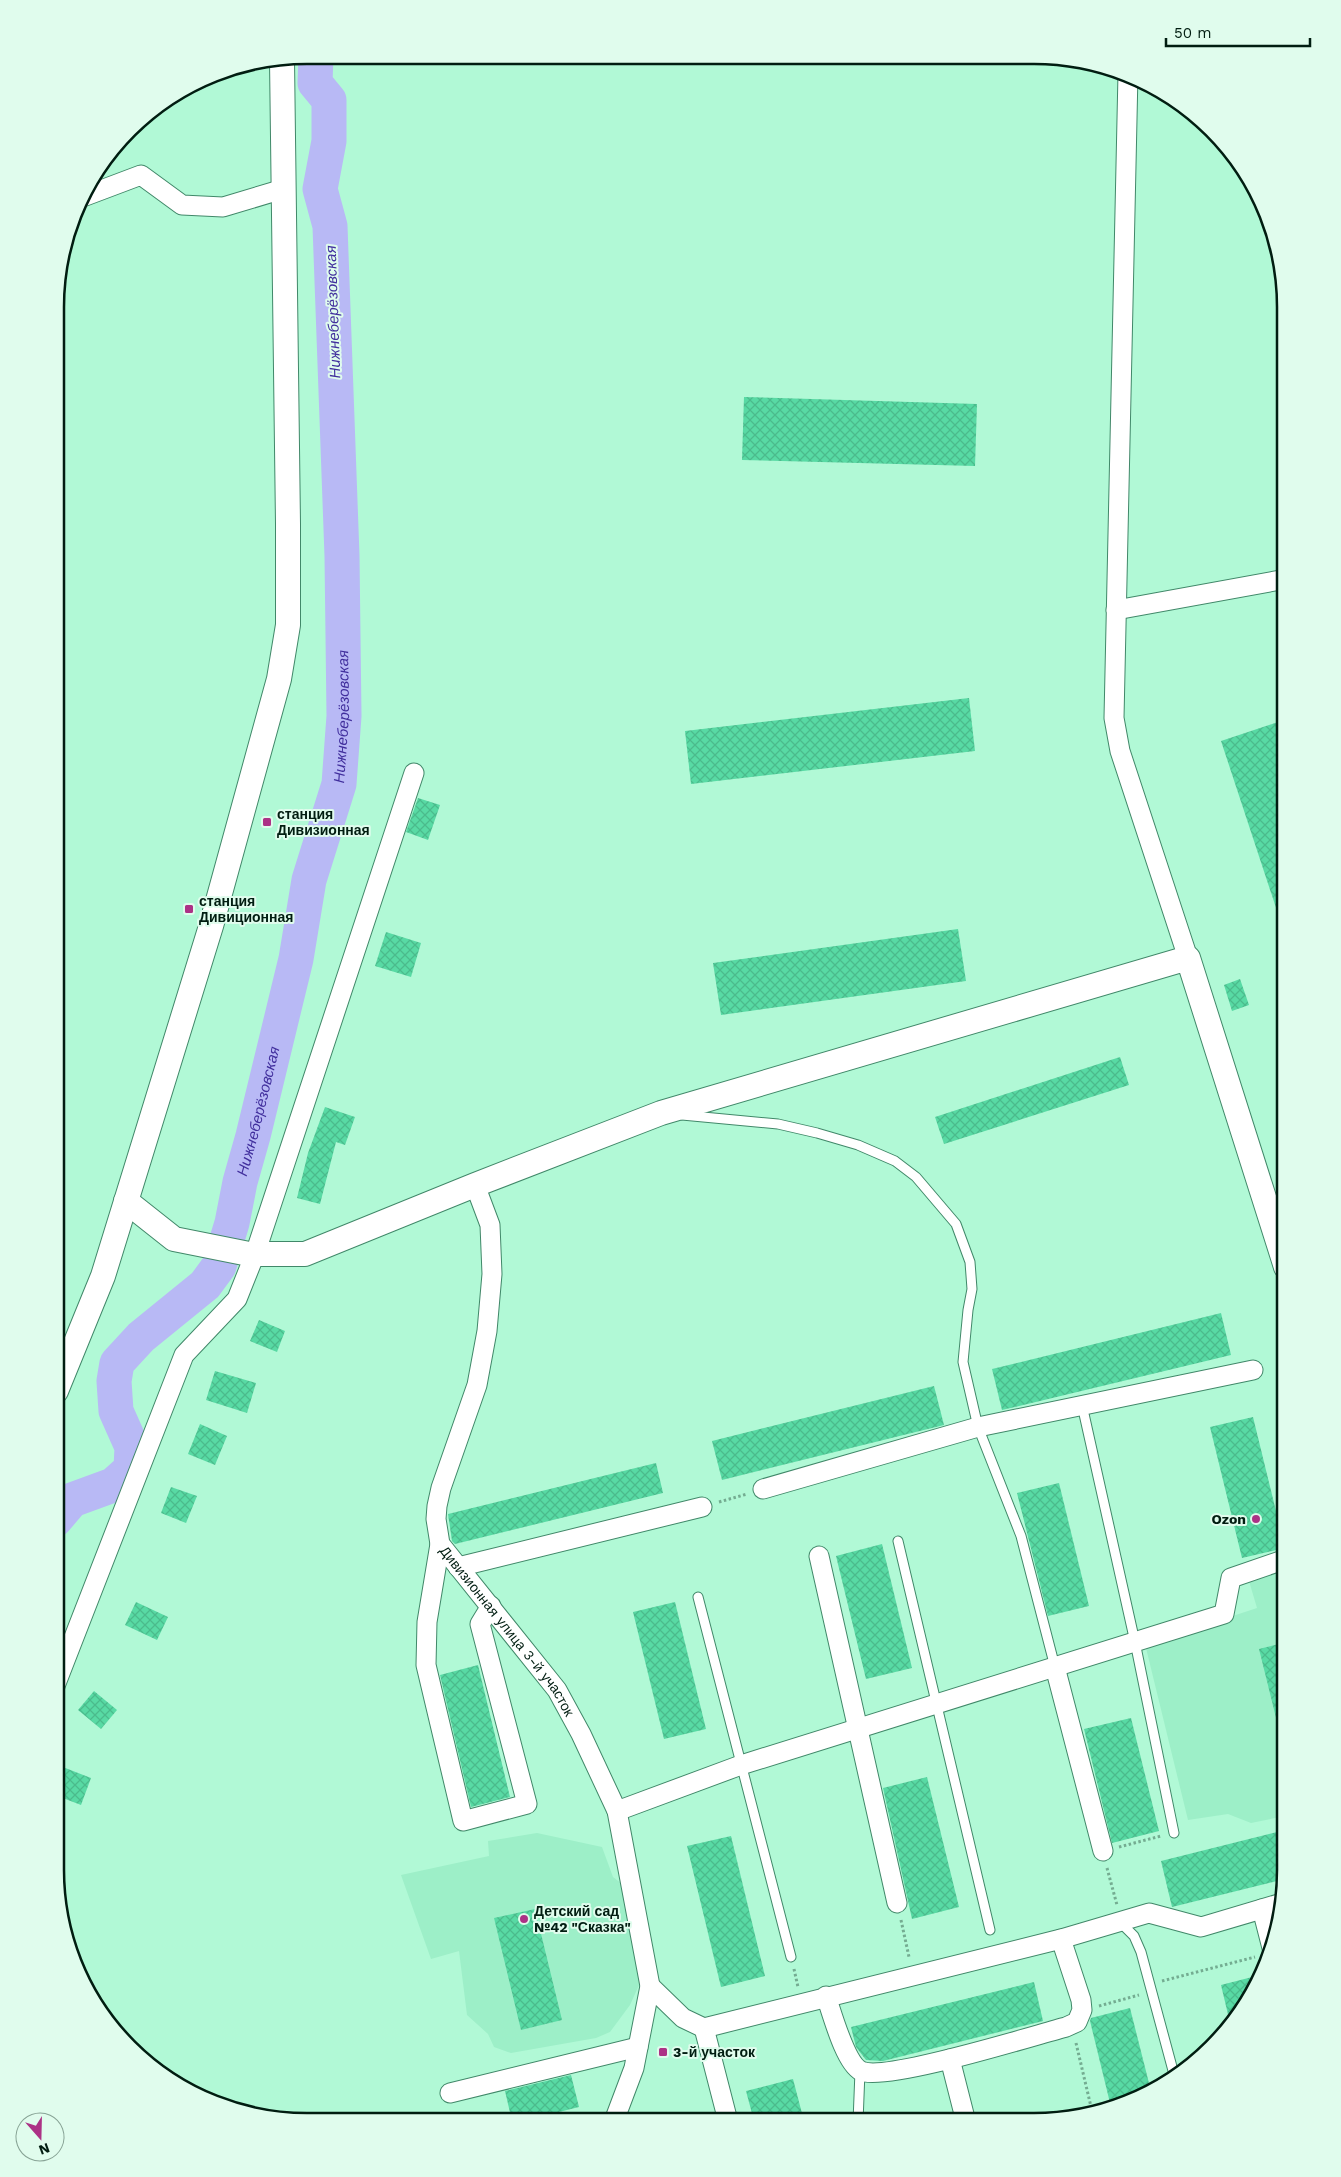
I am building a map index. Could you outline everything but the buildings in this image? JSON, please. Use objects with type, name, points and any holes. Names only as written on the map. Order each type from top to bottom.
[{"type":"street","points":[[64,1371],[103,1276],[211,926],[279,679],[288,625],[282,65]]},
{"type":"street","points":[[1128,82],[1114,718],[1120,751],[1277,1239]]},
{"type":"street","points":[[92,194],[141,175],[182,205],[223,208],[283,189]]},
{"type":"street","points":[[1116,610],[1277,581]]},
{"type":"street","points":[[64,1663],[184,1355],[237,1299],[255,1254],[414,773]]},
{"type":"street","points":[[126,1201],[174,1239],[255,1254],[305,1254],[475,1184],[662,1113],[1188,958]]},
{"type":"street","name":"Дивизионная улица 3-й участок","points":[[475,1184],[490,1224],[492,1274],[486,1331],[477,1385],[441,1488],[437,1506],[436,1519],[440,1544],[557,1690],[617,1811],[650,1986]]},
{"type":"street","points":[[763,1489],[978,1427],[1253,1370]]},
{"type":"street","points":[[458,1567],[702,1507]]},
{"type":"street","points":[[440,1544],[427,1622],[426,1665],[464,1821],[527,1804],[480,1624],[491,1606]]},
{"type":"street","points":[[819,1556],[897,1903]]},
{"type":"street","points":[[617,1811],[742,1765],[1224,1614],[1232,1578],[1277,1562]]},
{"type":"street","points":[[1055,1667],[1103,1851]]},
{"type":"street","points":[[650,1986],[684,2018],[704,2028],[826,1996],[1061,1939],[1149,1914],[1201,1927],[1275,1905]]},
{"type":"street","points":[[1262,1909],[1266,1941]]},
{"type":"street","points":[[826,1996],[848,2056],[860,2071],[876,2074],[893,2072],[950,2059],[1077,2017],[1081,2000],[1061,1939]]},
{"type":"street","points":[[617,2113],[634,2068],[650,1986]]},
{"type":"street","points":[[704,2028],[726,2113]]},
{"type":"street","points":[[450,2093],[638,2047]]},
{"type":"street","points":[[950,2059],[964,2113]]},
{"type":"lane","points":[[662,1113],[778,1124],[858,1145],[895,1161],[916,1177],[956,1224],[970,1262],[972,1289],[963,1362],[978,1427],[1021,1536],[1055,1667]]},
{"type":"lane","points":[[1082,1405],[1135,1642],[1174,1833]]},
{"type":"lane","points":[[898,1541],[990,1930]]},
{"type":"lane","points":[[698,1598],[790,1957]]},
{"type":"lane","points":[[1121,1923],[1134,1936],[1141,1952],[1173,2069]]},
{"type":"lane","points":[[858,2113],[860,2071]]},
{"type":"path","points":[[702,1507],[763,1489]]},
{"type":"path","points":[[1121,1923],[1103,1851],[1174,1833]]},
{"type":"path","points":[[897,1903],[913,1975]]},
{"type":"path","points":[[1091,2106],[1077,2017],[1150,1988],[1262,1955]]},
{"type":"path","points":[[790,1957],[802,2002]]},
{"type":"shaded area","points":[[1277,1573],[1277,1818],[1251,1823],[1228,1814],[1188,1820],[1146,1648],[1154,1642],[1257,1608],[1249,1581]]},
{"type":"shaded area","name":"Детский сад №42 \"Сказка\"","points":[[537,1833],[602,1847],[613,1877],[626,1887],[640,1983],[630,2005],[610,2032],[596,2038],[511,2053],[494,2047],[488,2034],[467,2015],[459,1951],[431,1959],[401,1875],[489,1856],[488,1841]]},
{"type":"waterway","name":"Нижнеберёзовская","points":[[64,1509],[72,1500],[113,1485],[131,1469],[132,1447],[116,1411],[114,1381],[117,1363],[141,1337],[205,1285],[219,1266],[232,1223],[240,1182],[296,959],[309,880],[339,784],[344,716],[342,556],[330,226],[320,189],[329,141],[329,100],[315,83],[316,64]]},
{"type":"place","name":"станция Дивизионная","points":[[267,822]]},
{"type":"place","name":"станция Дивиционная","points":[[189,909]]},
{"type":"place","name":"Ozon","points":[[1256,1519]]},
{"type":"place","name":"Детский сад №42 \"Сказка\"","points":[[524,1919]]},
{"type":"place","name":"3-й участок","points":[[663,2052]]}]
